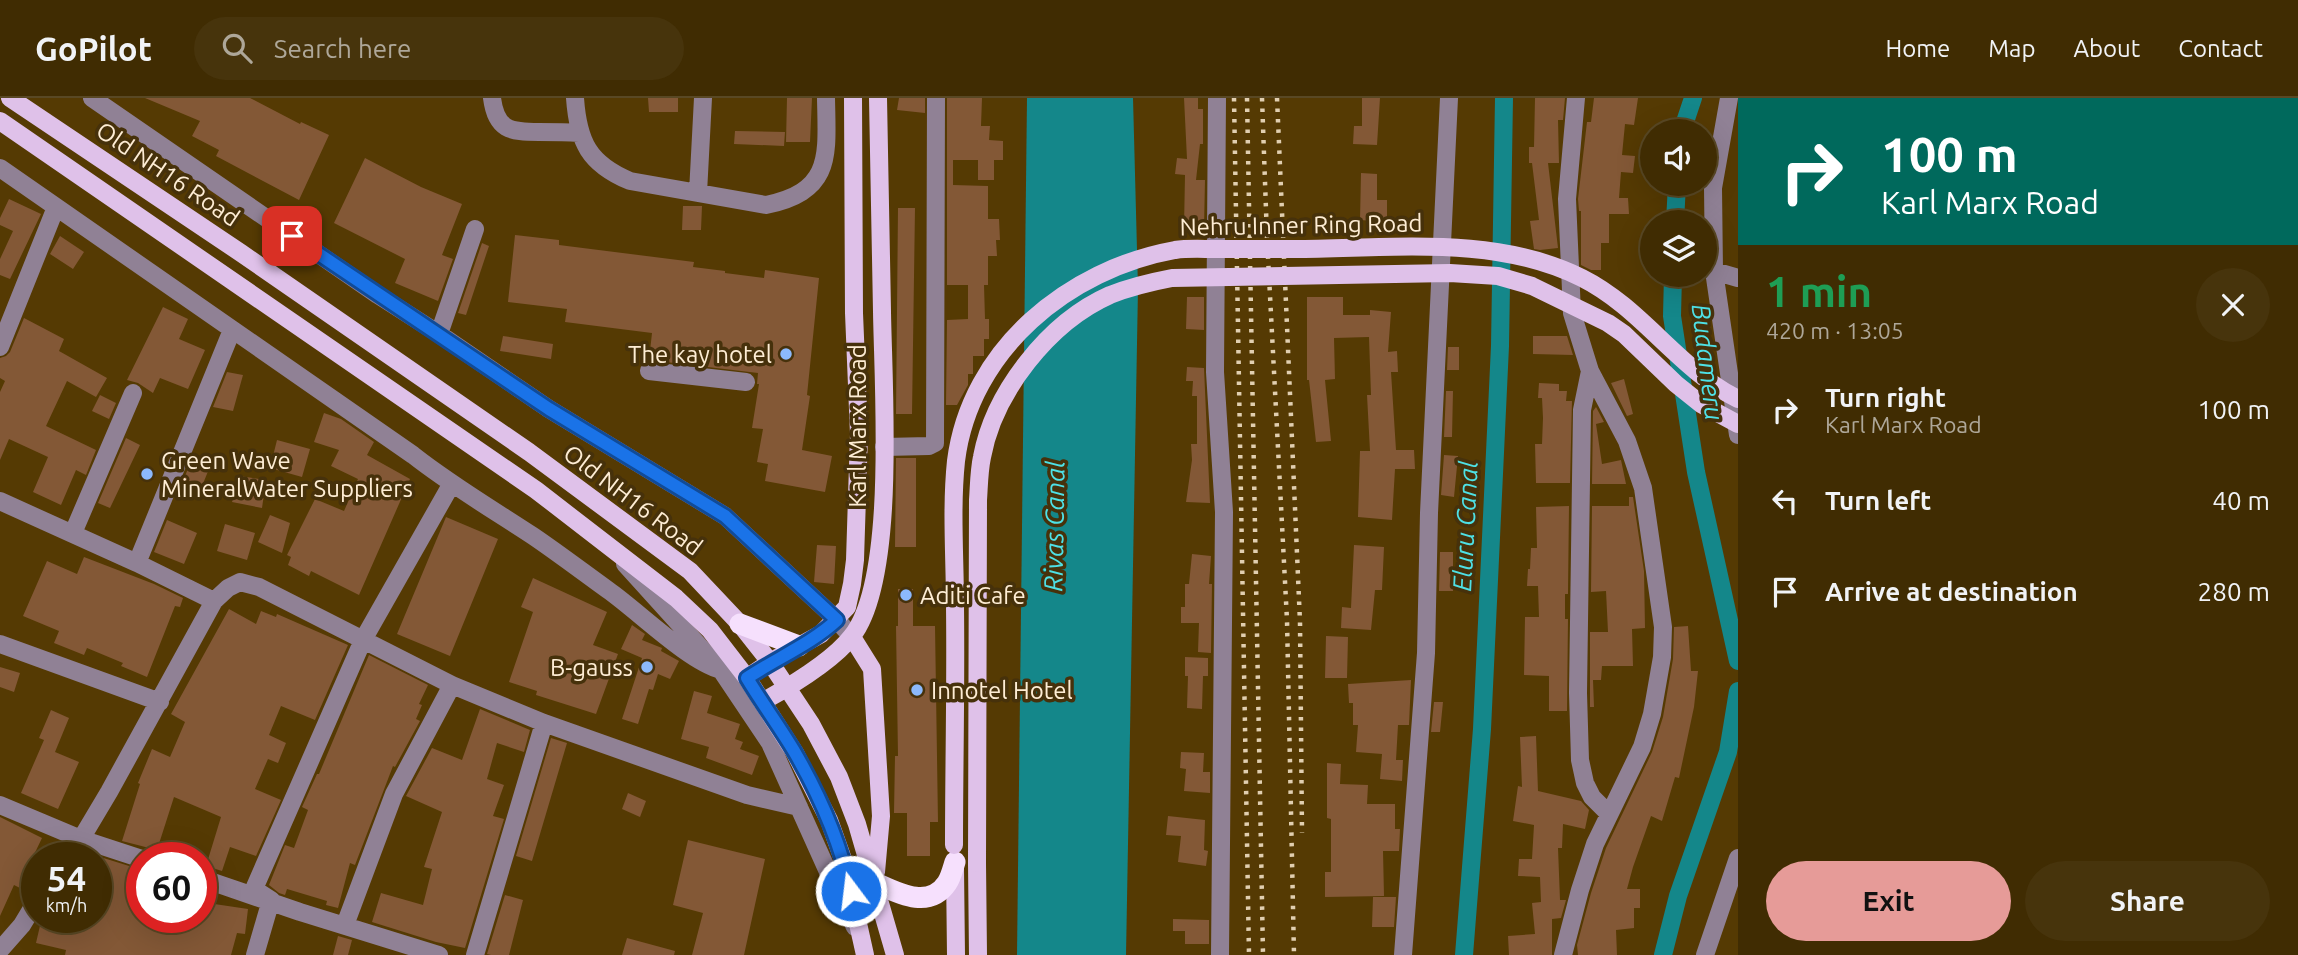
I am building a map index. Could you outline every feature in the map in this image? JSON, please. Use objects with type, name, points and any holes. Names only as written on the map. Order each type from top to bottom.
[{"type":"highway","points":[[740,624],[799,646]]},
{"type":"highway","points":[[876,883],[907,897],[929,897],[947,884],[955,853]]},
{"type":"main road","name":"Old NH16 Road","points":[[10,98],[253,261],[528,452],[690,571],[740,624],[770,662],[811,724],[839,777],[876,883],[895,955]]},
{"type":"main road","name":"Karl Marx Road","points":[[837,620],[846,607],[852,584],[859,434],[854,313],[853,98]]},
{"type":"main road","name":"Karl Marx Road","points":[[762,702],[815,669],[852,637],[872,597],[879,547],[884,447],[878,98]]},
{"type":"main road","name":"Old NH16 Road","points":[[0,121],[536,490],[676,597],[710,630],[747,678],[795,753],[829,820],[845,865],[864,949]]},
{"type":"main road","points":[[855,162],[879,163]]},
{"type":"main road","name":"Nehru Inner Ring Road","points":[[956,955],[956,461],[963,426],[991,367],[1024,327],[1073,287],[1105,270],[1178,249],[1450,248],[1506,254],[1540,262],[1580,277],[1606,292],[1622,303],[1692,369],[1715,387],[1738,399]]},
{"type":"main road","points":[[978,955],[978,511],[982,456],[995,415],[1014,378],[1045,342],[1080,313],[1100,301],[1146,283],[1172,278],[1450,273],[1498,276],[1532,286],[1608,324],[1624,334],[1701,404],[1738,425]]},
{"type":"main road","points":[[747,678],[821,634],[837,620]]},
{"type":"main road","points":[[852,637],[872,668],[881,816],[876,883]]},
{"type":"street","points":[[92,98],[367,288],[549,409],[725,516],[852,637]]},
{"type":"street","points":[[492,98],[494,113],[502,126],[514,132],[579,132]]},
{"type":"street","points":[[575,98],[579,132],[594,159],[611,173],[630,181],[766,205],[784,201],[805,191],[819,177],[825,162],[826,98]]},
{"type":"street","points":[[698,193],[704,98]]},
{"type":"street","points":[[884,447],[929,446],[935,443],[936,98]]},
{"type":"street","points":[[1217,98],[1215,372],[1224,512],[1220,955]]},
{"type":"street","points":[[1403,955],[1426,653],[1430,500],[1449,98]]},
{"type":"street","points":[[1563,955],[1580,890],[1608,813],[1642,747],[1652,714],[1662,657],[1663,627],[1643,488],[1627,441],[1590,371],[1572,313],[1568,171],[1576,98]]},
{"type":"street","points":[[1713,210],[1713,188],[1729,98]]},
{"type":"street","points":[[0,168],[452,485],[534,537],[611,592],[692,656],[709,667],[722,670]]},
{"type":"street","points":[[0,347],[56,207]]},
{"type":"street","points":[[439,334],[475,229]]},
{"type":"street","points":[[1717,272],[1738,278]]},
{"type":"street","points":[[1716,287],[1738,435]]},
{"type":"street","points":[[137,563],[232,330]]},
{"type":"street","points":[[649,371],[746,382]]},
{"type":"street","points":[[1590,371],[1581,410],[1578,693],[1580,760],[1585,783],[1592,797],[1608,813]]},
{"type":"street","points":[[73,533],[133,393]]},
{"type":"street","points":[[271,901],[254,890],[363,640],[452,485]]},
{"type":"street","points":[[0,501],[214,601]]},
{"type":"street","points":[[604,541],[722,670],[770,743],[864,949]]},
{"type":"street","points":[[79,842],[160,702],[214,601],[228,588],[240,582],[259,587],[452,685],[544,723],[747,794],[799,807]]},
{"type":"street","points":[[0,644],[160,702]]},
{"type":"street","points":[[345,925],[394,794],[452,685]]},
{"type":"street","points":[[475,955],[544,723]]},
{"type":"street","points":[[0,805],[81,839],[126,854]]},
{"type":"street","points":[[1705,955],[1738,858]]},
{"type":"street","points":[[217,883],[439,955]]},
{"type":"street","points":[[255,955],[271,901]]},
{"type":"street","points":[[0,950],[21,926]]},
{"type":"water","name":"Rivas Canal","points":[[1027,98],[1133,98],[1138,288],[1126,955],[1017,955]]},
{"type":"building","points":[[145,98],[250,98],[300,124],[301,122],[329,135],[299,200],[216,156],[219,150],[192,136],[200,121]]},
{"type":"building","points":[[648,98],[678,98],[678,112],[649,112]]},
{"type":"building","points":[[787,98],[812,98],[810,142],[786,142]]},
{"type":"building","points":[[899,98],[925,98],[925,113],[897,110]]},
{"type":"building","points":[[947,98],[982,98],[981,126],[990,126],[989,140],[1003,141],[1003,160],[994,160],[994,180],[978,180],[978,160],[953,160],[953,185],[988,186],[988,219],[999,219],[1000,240],[996,240],[997,256],[988,256],[988,285],[984,285],[985,319],[989,319],[989,339],[984,339],[984,356],[973,356],[973,374],[968,374],[968,385],[957,405],[946,405],[947,320],[968,319],[968,285],[947,285]]},
{"type":"building","points":[[1184,98],[1198,98],[1198,109],[1203,109],[1203,144],[1200,144],[1196,180],[1205,180],[1204,228],[1184,227],[1185,175],[1175,174],[1177,158],[1187,159]]},
{"type":"building","points":[[1362,98],[1380,98],[1377,145],[1353,144],[1354,126],[1362,126]]},
{"type":"building","points":[[1535,98],[1565,98],[1563,120],[1558,120],[1559,163],[1548,163],[1558,248],[1540,250],[1534,249],[1530,221],[1539,220],[1532,163],[1529,163],[1529,147],[1534,147]]},
{"type":"building","points":[[1594,98],[1638,98],[1634,125],[1625,124],[1622,155],[1635,156],[1633,173],[1621,172],[1619,198],[1628,198],[1629,214],[1609,214],[1609,243],[1601,243],[1601,270],[1591,270],[1581,265],[1581,211],[1578,199],[1587,122],[1591,122]]},
{"type":"building","points":[[735,131],[785,132],[784,146],[734,144]]},
{"type":"building","points":[[365,158],[421,187],[462,204],[442,255],[453,259],[438,301],[395,283],[405,259],[334,223]]},
{"type":"building","points":[[1361,173],[1377,174],[1377,200],[1387,200],[1387,222],[1360,220]]},
{"type":"building","points":[[9,199],[41,214],[10,279],[0,275],[0,259],[13,231],[0,225],[0,218]]},
{"type":"building","points":[[683,206],[702,206],[701,230],[682,230]]},
{"type":"building","points":[[898,208],[915,208],[912,414],[896,414]]},
{"type":"building","points":[[515,235],[559,240],[559,245],[694,262],[693,267],[725,273],[764,278],[765,270],[819,278],[807,395],[810,396],[802,450],[832,456],[825,492],[765,481],[768,464],[757,462],[763,429],[752,428],[759,384],[758,373],[649,360],[652,333],[565,322],[567,309],[508,302]]},
{"type":"building","points":[[60,236],[84,252],[73,269],[50,254]]},
{"type":"building","points":[[482,243],[489,246],[466,315],[458,313]]},
{"type":"building","points":[[1187,297],[1204,297],[1204,330],[1186,329]]},
{"type":"building","points":[[1307,297],[1343,297],[1343,315],[1370,315],[1370,310],[1391,312],[1388,352],[1397,351],[1398,372],[1391,372],[1396,450],[1414,450],[1415,469],[1395,469],[1392,520],[1358,517],[1360,451],[1370,451],[1367,395],[1371,395],[1369,337],[1334,338],[1335,379],[1325,380],[1331,441],[1316,442],[1307,380]]},
{"type":"building","points":[[163,307],[188,319],[179,339],[205,350],[188,389],[160,378],[153,393],[138,383],[127,380]]},
{"type":"building","points":[[24,318],[64,339],[59,351],[107,378],[96,397],[67,381],[46,426],[96,450],[86,475],[76,470],[61,505],[33,492],[48,457],[9,439],[0,460],[0,392],[5,381],[0,378],[0,358],[10,352]]},
{"type":"building","points":[[503,336],[553,344],[551,359],[500,351]]},
{"type":"building","points":[[1533,336],[1567,336],[1573,355],[1533,354]]},
{"type":"building","points":[[1448,347],[1459,347],[1459,370],[1447,370]]},
{"type":"building","points":[[1187,367],[1204,368],[1210,503],[1186,502],[1192,460],[1191,444],[1197,444],[1197,396],[1192,396],[1193,381],[1186,381]]},
{"type":"building","points":[[227,372],[243,375],[233,411],[213,407]]},
{"type":"building","points":[[1624,379],[1633,414],[1627,416],[1611,383]]},
{"type":"building","points":[[1539,383],[1559,384],[1559,391],[1567,391],[1566,401],[1572,401],[1570,483],[1536,483],[1535,444],[1542,444],[1543,418],[1542,398],[1538,398]]},
{"type":"building","points":[[1446,391],[1453,391],[1452,437],[1444,437]]},
{"type":"building","points":[[100,395],[116,403],[109,419],[92,411]]},
{"type":"building","points":[[1596,407],[1604,422],[1596,424],[1602,464],[1621,460],[1626,484],[1592,484],[1593,411]]},
{"type":"building","points":[[324,413],[341,419],[374,442],[367,455],[410,479],[359,595],[311,571],[309,576],[288,565],[291,557],[287,555],[315,499],[344,511],[358,479],[331,466],[339,450],[314,442]]},
{"type":"building","points":[[126,438],[140,445],[110,508],[98,503]]},
{"type":"building","points":[[277,440],[310,449],[302,477],[270,468]]},
{"type":"building","points":[[1444,455],[1458,456],[1454,497],[1441,495]]},
{"type":"building","points":[[193,457],[211,464],[200,491],[182,483]]},
{"type":"building","points":[[896,458],[916,458],[916,547],[895,547]]},
{"type":"building","points":[[240,476],[266,480],[262,508],[232,502]]},
{"type":"building","points":[[1629,497],[1633,497],[1644,571],[1645,628],[1632,629],[1633,666],[1602,666],[1601,680],[1593,680],[1594,707],[1590,707],[1590,632],[1608,632],[1606,591],[1591,592],[1592,506],[1629,506]]},
{"type":"building","points":[[1569,506],[1568,594],[1565,594],[1565,619],[1568,619],[1567,711],[1549,711],[1549,676],[1524,675],[1525,617],[1539,617],[1538,586],[1527,586],[1528,569],[1531,548],[1537,548],[1536,507]]},
{"type":"building","points":[[270,515],[290,523],[282,553],[258,542]]},
{"type":"building","points":[[446,517],[498,539],[450,656],[397,634]]},
{"type":"building","points":[[167,520],[197,533],[184,564],[154,552]]},
{"type":"building","points":[[225,524],[255,533],[247,560],[217,551]]},
{"type":"building","points":[[817,545],[836,546],[834,584],[814,582]]},
{"type":"building","points":[[1354,545],[1384,547],[1382,590],[1375,590],[1371,630],[1341,628],[1342,607],[1351,608]]},
{"type":"building","points":[[1440,552],[1453,552],[1453,591],[1439,591]]},
{"type":"building","points":[[1192,554],[1211,556],[1211,653],[1198,652],[1199,623],[1181,623],[1181,607],[1185,607],[1185,584],[1189,584]]},
{"type":"building","points":[[84,557],[183,598],[180,607],[175,606],[147,677],[121,666],[123,663],[87,648],[84,655],[54,643],[59,631],[23,616],[47,561],[77,574]]},
{"type":"building","points":[[533,578],[607,612],[593,645],[618,654],[596,714],[536,695],[537,691],[509,682],[533,612],[521,607]]},
{"type":"building","points":[[898,589],[913,589],[913,626],[935,626],[938,822],[930,822],[930,856],[907,856],[907,813],[894,813],[895,756],[898,756]]},
{"type":"building","points":[[229,609],[256,624],[261,611],[276,617],[277,614],[348,645],[315,720],[281,706],[269,735],[286,743],[278,763],[268,759],[255,789],[281,800],[256,856],[230,847],[222,871],[217,869],[217,842],[213,842],[221,817],[174,797],[160,842],[122,841],[140,784],[138,783],[152,749],[170,757],[185,722],[171,714]]},
{"type":"building","points":[[632,625],[645,634],[642,640],[662,648],[661,651],[679,661],[670,679],[658,674],[653,690],[649,689],[638,724],[622,719],[642,658],[621,649]]},
{"type":"building","points":[[1688,626],[1691,671],[1698,671],[1694,707],[1679,778],[1675,777],[1662,821],[1651,816],[1627,889],[1640,889],[1640,908],[1634,908],[1634,928],[1616,930],[1617,955],[1578,955],[1577,945],[1606,848],[1652,752],[1663,717],[1673,659],[1674,627]]},
{"type":"building","points":[[1326,636],[1348,637],[1347,678],[1325,678]]},
{"type":"building","points":[[369,655],[428,685],[419,704],[422,705],[416,719],[420,721],[395,767],[393,766],[355,865],[350,863],[338,908],[326,905],[327,901],[287,889],[285,895],[279,893],[269,885],[285,845],[294,848],[308,810],[302,807],[319,774]]},
{"type":"building","points":[[1185,657],[1208,658],[1208,676],[1203,676],[1202,709],[1187,708],[1188,676],[1185,676]]},
{"type":"building","points":[[0,667],[20,673],[14,692],[0,687]]},
{"type":"building","points":[[1411,680],[1409,725],[1398,725],[1396,760],[1403,760],[1402,781],[1380,779],[1382,754],[1356,752],[1358,725],[1353,725],[1353,703],[1349,703],[1348,684]]},
{"type":"building","points":[[694,691],[712,696],[707,713],[740,724],[735,739],[743,742],[740,749],[759,756],[752,775],[706,758],[709,747],[681,739]]},
{"type":"building","points":[[1434,702],[1443,702],[1440,732],[1431,732]]},
{"type":"building","points":[[480,709],[530,730],[524,752],[497,743],[487,779],[504,785],[493,816],[504,819],[465,948],[372,922],[381,893],[423,905],[432,869],[424,867],[442,812],[406,796],[432,748],[462,760]]},
{"type":"building","points":[[51,710],[69,718],[55,752],[79,762],[58,809],[21,793],[44,740],[39,738]]},
{"type":"building","points":[[1536,736],[1538,791],[1581,801],[1589,810],[1585,829],[1563,824],[1562,848],[1558,848],[1560,900],[1566,900],[1561,918],[1552,919],[1552,955],[1509,955],[1508,936],[1535,934],[1532,903],[1541,902],[1540,877],[1518,876],[1519,859],[1532,859],[1534,825],[1513,821],[1518,786],[1522,787],[1520,737]]},
{"type":"building","points":[[551,738],[567,743],[532,861],[516,856]]},
{"type":"building","points":[[1181,752],[1204,753],[1203,772],[1210,772],[1210,793],[1184,791],[1186,769],[1180,768]]},
{"type":"building","points":[[1327,763],[1341,764],[1340,784],[1368,785],[1367,804],[1395,804],[1395,829],[1400,829],[1399,851],[1383,851],[1384,896],[1325,897],[1325,872],[1331,872]]},
{"type":"building","points":[[628,793],[646,801],[640,817],[622,809]]},
{"type":"building","points":[[1168,816],[1205,820],[1204,850],[1208,851],[1206,866],[1178,862],[1181,836],[1166,835]]},
{"type":"building","points":[[0,817],[42,838],[40,842],[21,842],[21,886],[14,885],[0,916]]},
{"type":"building","points":[[688,840],[765,859],[744,955],[692,955],[703,913],[673,905]]},
{"type":"building","points":[[112,861],[126,865],[126,933],[217,933],[217,904],[248,909],[245,934],[237,933],[231,955],[65,955],[66,950],[36,943],[38,933],[112,933]]},
{"type":"building","points":[[505,895],[523,900],[509,955],[487,954]]},
{"type":"building","points":[[1373,897],[1396,897],[1394,927],[1372,927]]},
{"type":"building","points":[[1173,919],[1209,920],[1209,944],[1185,944],[1185,931],[1173,931]]},
{"type":"building","points":[[338,936],[352,940],[348,955],[333,955]]},
{"type":"building","points":[[627,938],[675,951],[674,955],[622,955]]},
{"type":"waterway","name":"Eluru Canal","points":[[1464,955],[1482,729],[1500,346],[1504,98]]},
{"type":"waterway","name":"Budameru","points":[[1686,119],[1693,98]]},
{"type":"waterway","name":"Budameru","points":[[1676,196],[1676,210]]},
{"type":"waterway","name":"Budameru","points":[[1673,287],[1672,316],[1696,472],[1738,661]]},
{"type":"waterway","name":"Budameru","points":[[1663,955],[1678,896],[1728,752],[1738,691]]},
{"type":"railway","points":[[1234,98],[1249,955]]},
{"type":"railway","points":[[1247,98],[1263,955]]},
{"type":"railway","points":[[1262,98],[1287,620],[1294,955]]},
{"type":"railway","points":[[1277,98],[1300,622],[1302,833]]},
{"type":"place","name":"The kay hotel","points":[[786,354]]},
{"type":"place","name":"Green Wave MineralWater Suppliers","points":[[147,474]]},
{"type":"place","name":"Aditi Cafe","points":[[906,595]]},
{"type":"place","name":"B-gauss","points":[[647,667]]},
{"type":"place","name":"Innotel Hotel","points":[[917,690]]},
{"type":"route","points":[[292,236],[549,409],[725,516],[837,620],[821,634],[747,678],[795,753],[829,820],[851,891]]}]
